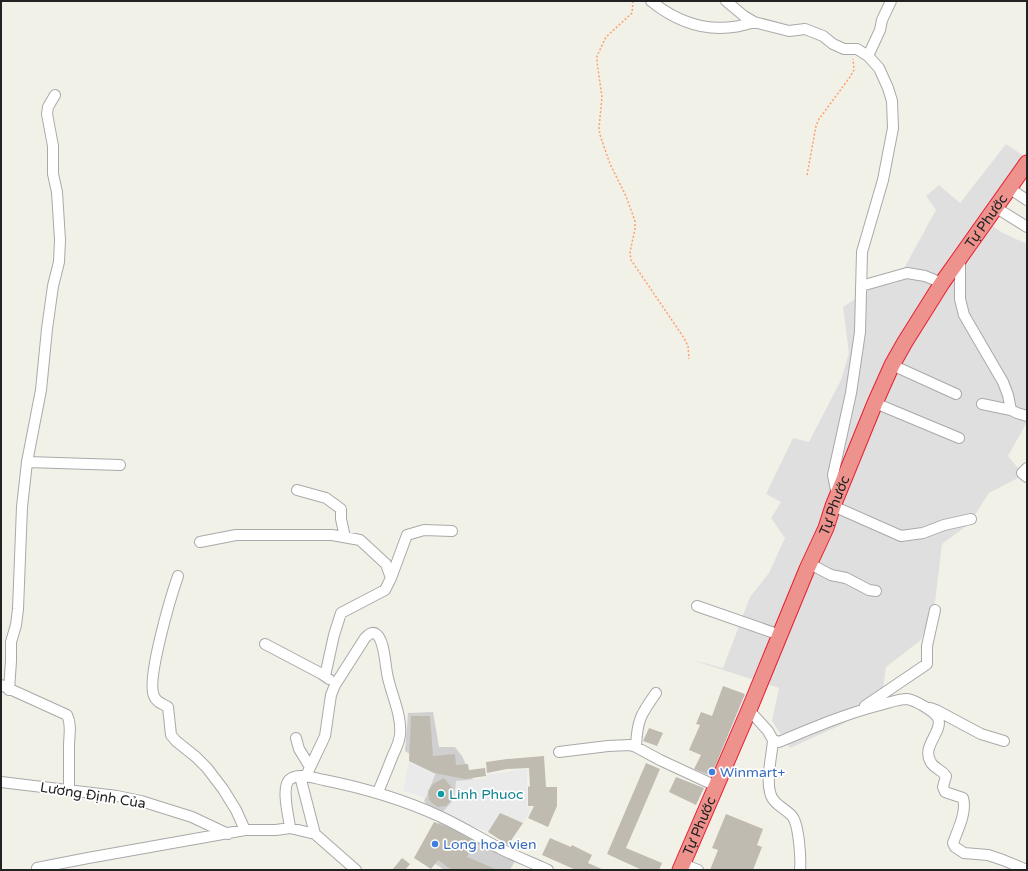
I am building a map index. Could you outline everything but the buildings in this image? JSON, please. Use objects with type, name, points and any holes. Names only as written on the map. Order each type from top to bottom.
[{"type":"highway","name":"Tự Phước","points":[[682,867],[826,528],[875,403],[892,365],[942,283],[995,207],[1024,171]]},
{"type":"street","points":[[651,1],[664,12],[677,19],[698,26],[731,27],[754,22]]},
{"type":"street","points":[[726,1],[754,22],[789,31],[805,29],[823,36],[833,44],[844,49],[857,49],[868,56],[879,68],[892,101],[893,128],[883,180],[862,252],[860,332],[851,393],[833,475],[835,502],[901,536],[929,531],[944,525],[971,518]]},
{"type":"street","points":[[868,56],[891,1]]},
{"type":"street","points":[[55,95],[48,107],[47,114],[52,146],[53,174],[57,192],[60,240],[59,262],[53,286],[41,390],[28,462],[22,507],[18,609],[16,625],[11,642],[5,687],[67,715],[70,720],[69,791]]},
{"type":"street","points":[[1009,188],[1027,200]]},
{"type":"street","points":[[995,207],[1027,226]]},
{"type":"street","points":[[960,257],[960,298],[964,315],[1003,382],[1008,394],[1011,410]]},
{"type":"street","points":[[861,286],[890,277],[907,274],[925,276],[942,283]]},
{"type":"street","points":[[892,365],[956,394]]},
{"type":"street","points":[[875,403],[959,438]]},
{"type":"street","points":[[982,404],[1011,410],[1027,416]]},
{"type":"street","points":[[28,462],[120,465]]},
{"type":"street","points":[[1027,468],[1022,473],[1027,477]]},
{"type":"street","points":[[297,490],[326,498],[341,509],[341,519],[345,537]]},
{"type":"street","points":[[325,676],[334,635],[341,612],[385,590],[406,535],[424,530],[452,531]]},
{"type":"street","points":[[200,542],[236,535],[332,535],[345,537],[360,540],[386,564],[390,578]]},
{"type":"street","points":[[810,564],[831,575],[846,578],[869,590],[876,591]]},
{"type":"street","points":[[178,576],[169,601],[152,678],[153,695],[156,699],[168,707],[171,735],[176,741],[196,757],[223,789],[236,810],[245,830]]},
{"type":"street","points":[[697,606],[780,635]]},
{"type":"street","points":[[859,711],[928,664],[927,646],[935,610]]},
{"type":"street","points":[[315,834],[303,776],[310,767],[325,736],[331,695],[335,685],[365,638],[369,634],[373,633],[376,634],[380,640],[383,650],[400,728],[398,744],[378,792]]},
{"type":"street","points":[[265,644],[325,676],[335,685]]},
{"type":"street","points":[[636,747],[636,730],[639,719],[656,693]]},
{"type":"street","points":[[773,740],[779,742],[839,717],[906,699],[936,710],[981,734],[1004,741]]},
{"type":"street","points":[[922,706],[935,715],[938,719],[939,727],[929,745],[932,764],[946,776],[943,787],[945,792],[963,798],[964,801],[960,822],[953,843],[956,848],[964,852],[988,855],[1027,870]]},
{"type":"street","points":[[749,710],[768,731],[773,740],[769,783],[770,793],[773,800],[795,820],[800,870]]},
{"type":"street","points":[[296,738],[298,749],[310,767]]},
{"type":"street","points":[[559,752],[630,745],[716,786]]},
{"type":"street","points":[[290,828],[285,792],[286,784],[294,777],[303,776],[357,786],[378,792],[439,816],[501,849],[548,870]]},
{"type":"street","name":"Lương Định Của","points":[[1,782],[117,796],[141,801],[192,817],[228,834]]},
{"type":"street","points":[[37,868],[245,830],[276,830],[290,828],[315,834],[356,870]]},
{"type":"street","points":[[682,867],[698,870]]},
{"type":"path","points":[[633,1],[632,13],[606,37],[597,56],[597,70],[602,97],[599,128],[600,135],[610,164],[626,196],[635,221],[635,229],[630,252],[631,260],[684,338],[688,346],[689,359]]},
{"type":"path","points":[[807,175],[816,126],[819,119],[854,70],[853,59],[857,49]]},
{"type":"shaded area","points":[[1006,144],[1024,156],[984,220],[1003,233],[1027,244],[1027,422],[1008,456],[1024,475],[989,493],[969,524],[942,544],[935,602],[921,640],[886,667],[882,696],[843,724],[790,748],[772,721],[779,688],[689,659],[723,668],[750,597],[769,573],[785,538],[771,518],[781,502],[766,494],[793,438],[809,442],[841,380],[849,353],[843,307],[873,287],[896,283],[936,210],[926,196],[939,185],[960,203]]},
{"type":"shaded area","points":[[433,712],[439,747],[455,747],[462,756],[477,788],[462,830],[516,859],[510,870],[445,870],[427,859],[442,828],[424,801],[437,770],[405,751],[408,713]]},
{"type":"shaded area","points":[[409,761],[435,773],[426,798],[403,791]]},
{"type":"shaded area","points":[[527,769],[527,807],[532,807],[523,823],[500,813],[488,832],[442,813],[454,799],[456,781],[487,778],[486,775]]},
{"type":"place","name":"Winmart+","points":[[712,772]]},
{"type":"place","name":"Linh Phuoc","points":[[441,794]]},
{"type":"place","name":"Long hoa vien","points":[[435,844]]}]
